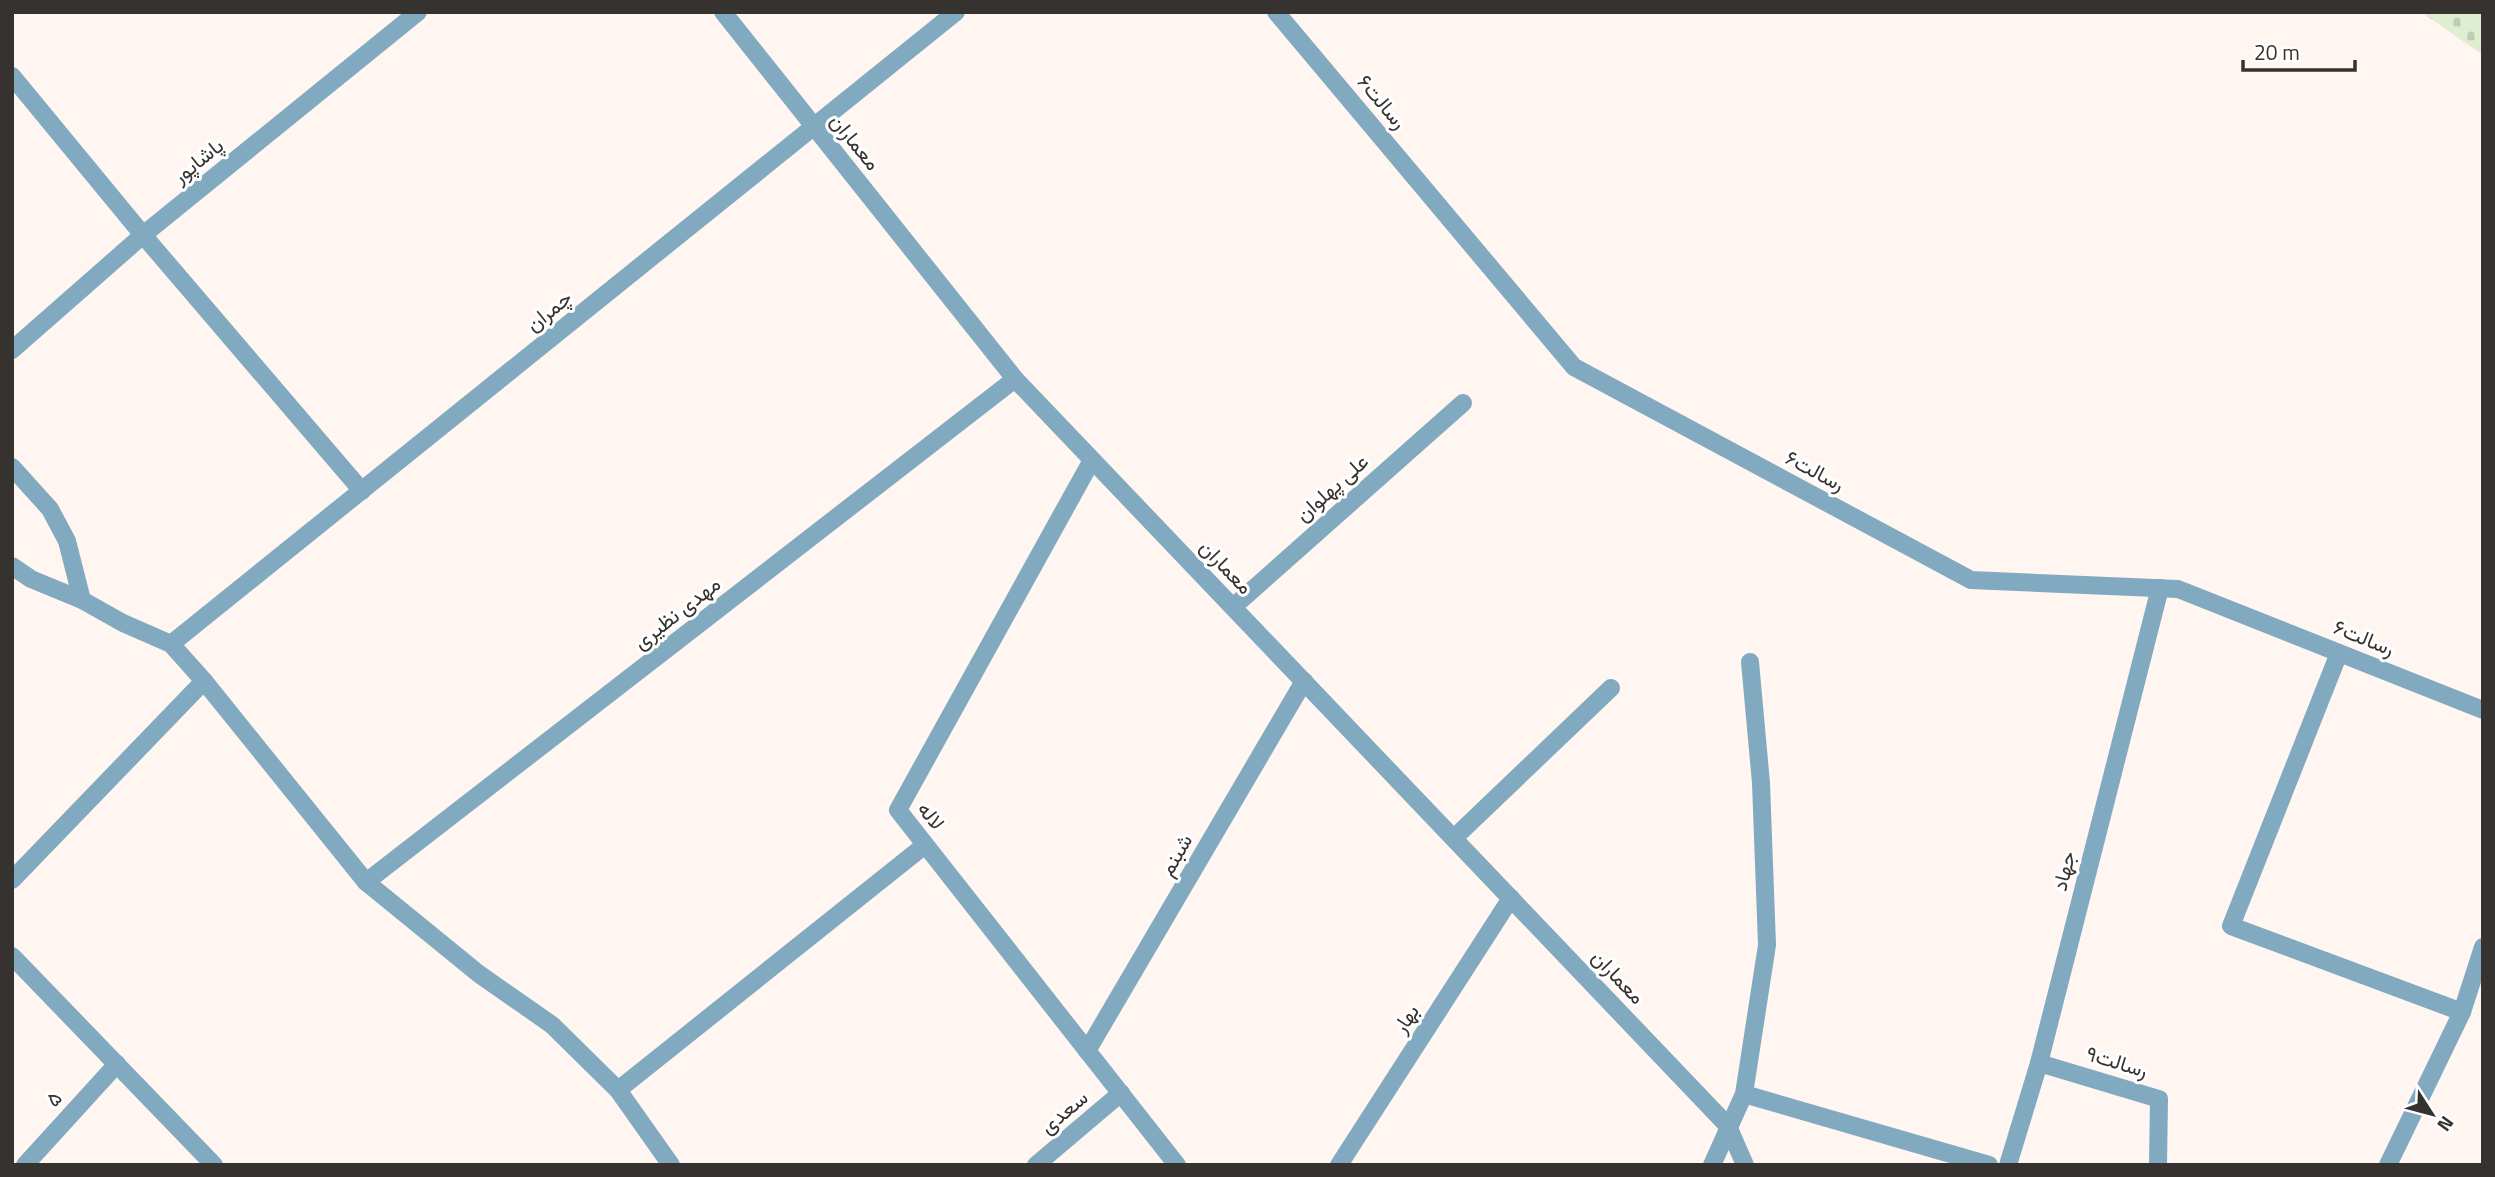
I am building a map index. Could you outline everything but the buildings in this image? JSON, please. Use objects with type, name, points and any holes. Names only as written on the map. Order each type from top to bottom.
[{"type":"street","name":"پاشاپور","points":[[12,351],[143,235],[418,12]]},
{"type":"street","name":"معماران","points":[[723,12],[1016,379],[1728,1126]]},
{"type":"street","name":"چمران","points":[[171,644],[956,12]]},
{"type":"street","name":"رسالت۶","points":[[1276,12],[1574,367],[1971,580],[2178,589],[2483,710]]},
{"type":"street","points":[[12,76],[143,235],[362,491]]},
{"type":"street","name":"مهدی نظیری","points":[[366,882],[1016,379]]},
{"type":"street","name":"علی پهلوان","points":[[1233,607],[1462,403]]},
{"type":"street","name":"لاله","points":[[1092,460],[898,810],[1177,1165]]},
{"type":"street","points":[[12,467],[50,509],[66,541],[82,600]]},
{"type":"street","points":[[12,566],[31,579],[82,600],[123,623],[171,644],[366,882],[479,974],[552,1025],[618,1090],[671,1165]]},
{"type":"street","name":"جهاد","points":[[2008,1165],[2039,1063],[2160,588]]},
{"type":"street","points":[[2339,653],[2231,926],[2462,1012]]},
{"type":"street","points":[[1712,1165],[1744,1094],[1767,945],[1761,783],[1749,662]]},
{"type":"street","points":[[12,880],[204,681]]},
{"type":"street","name":"شبنم","points":[[1087,1051],[1304,681]]},
{"type":"street","points":[[1454,838],[1611,688]]},
{"type":"street","points":[[618,1090],[925,845]]},
{"type":"street","name":"بهار","points":[[1339,1165],[1511,898]]},
{"type":"street","points":[[2388,1165],[2462,1012],[2483,947]]},
{"type":"street","points":[[12,956],[214,1165]]},
{"type":"street","name":"رسالت۹","points":[[2039,1063],[2159,1099],[2158,1165]]},
{"type":"street","name":"۵","points":[[25,1165],[117,1064]]},
{"type":"street","name":"سعدی","points":[[1036,1165],[1121,1093]]},
{"type":"street","points":[[1744,1094],[1989,1165]]},
{"type":"street","points":[[1728,1126],[1745,1165]]},
{"type":"green space","points":[[2421,12],[2483,12],[2483,55]]}]
